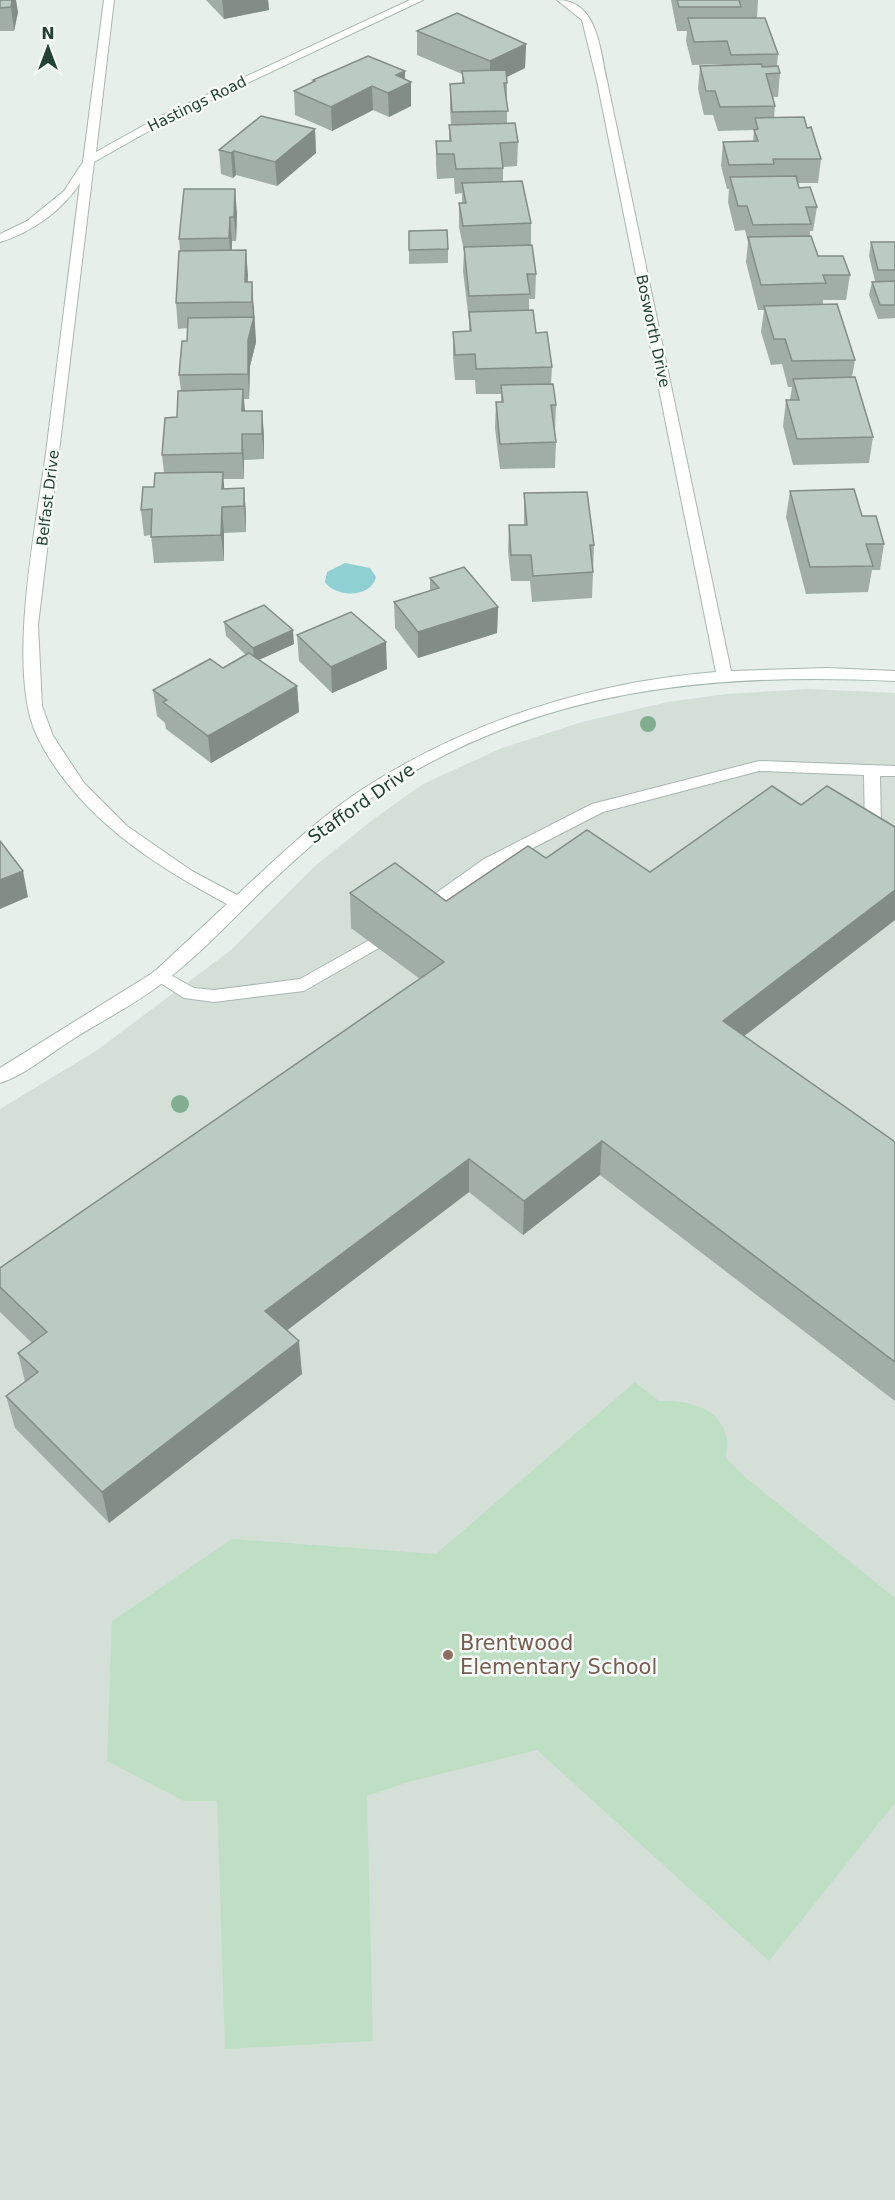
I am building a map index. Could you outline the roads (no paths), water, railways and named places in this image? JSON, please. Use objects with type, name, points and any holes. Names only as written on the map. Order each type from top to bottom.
[{"type":"street","name":"Belfast Drive","points":[[109,0],[91,159],[31,625],[34,706],[45,736],[78,787],[121,830],[186,875],[239,903]]},
{"type":"street","name":"Hastings Road","points":[[0,238],[31,225],[45,213],[68,193],[91,159],[161,120],[418,0]]},
{"type":"street","name":"Bosworth Drive","points":[[562,0],[587,19],[602,81],[724,674]]},
{"type":"street","name":"Stafford Drive","points":[[0,1076],[160,975],[313,835],[370,792],[422,759],[540,710],[606,692],[724,674],[786,672],[895,676]]},
{"type":"street","points":[[417,915],[490,863],[598,808],[759,766],[895,771]]},
{"type":"street","points":[[872,770],[873,830],[895,852]]},
{"type":"street","points":[[160,975],[190,994],[214,996],[304,985],[373,944]]},
{"type":"water","points":[[345,563],[370,568],[376,577],[373,584],[361,592],[353,593],[337,591],[330,587],[325,582],[327,572]]},
{"type":"place","name":"Brentwood Elementary School","points":[[448,1655]]}]
